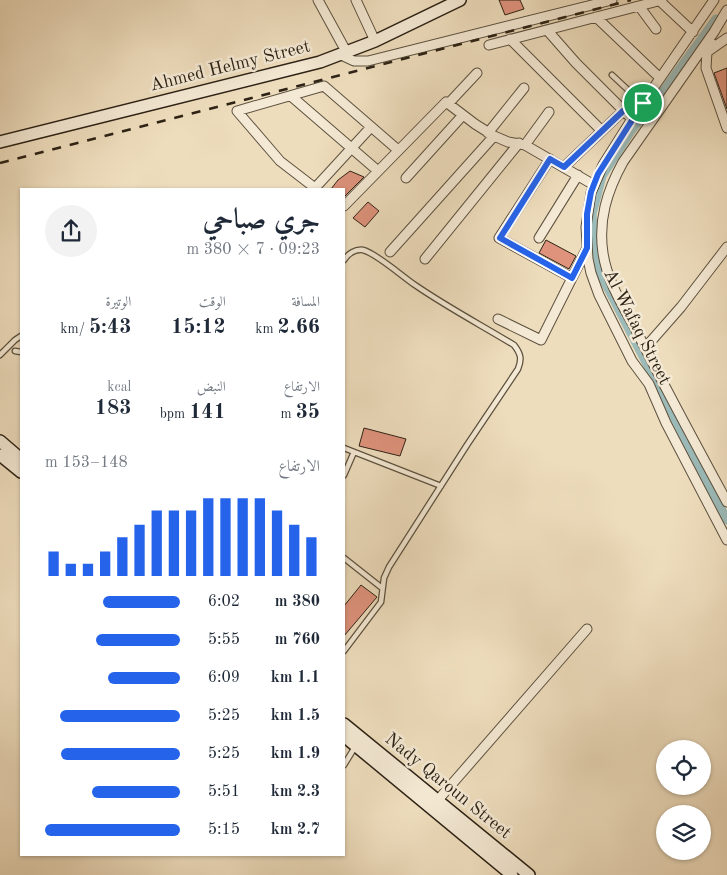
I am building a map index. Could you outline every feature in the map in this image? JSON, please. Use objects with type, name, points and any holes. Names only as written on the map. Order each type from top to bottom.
[{"type":"main road","name":"Ahmed Helmy Street","points":[[0,142],[294,69],[344,54],[460,0]]},
{"type":"main road","points":[[0,441],[20,458]]},
{"type":"main road","points":[[0,455],[20,471]]},
{"type":"main road","name":"Nady Qaroun Street","points":[[345,725],[529,875]]},
{"type":"main road","name":"Nady Qaroun Street","points":[[345,737],[512,875]]},
{"type":"street","points":[[318,0],[344,54],[354,61],[368,61],[612,0]]},
{"type":"street","points":[[356,0],[375,41]]},
{"type":"street","points":[[489,45],[661,0],[693,32]]},
{"type":"street","name":"Al Wafaq Street","points":[[714,0],[632,119],[603,165],[594,185],[587,214],[587,248],[591,273],[599,295],[632,361],[648,384],[666,423],[727,540]]},
{"type":"street","points":[[639,6],[656,29]]},
{"type":"street","name":"Al Wafaq Street","points":[[727,10],[714,32],[613,179],[606,198],[601,236],[603,256],[608,274],[644,348],[727,500]]},
{"type":"street","points":[[707,12],[721,20]]},
{"type":"street","points":[[596,17],[660,78]]},
{"type":"street","points":[[548,30],[576,63],[632,119]]},
{"type":"street","points":[[714,32],[707,52],[708,77],[727,128]]},
{"type":"street","points":[[707,52],[727,38]]},
{"type":"street","points":[[510,39],[602,131]]},
{"type":"street","points":[[448,104],[477,73]]},
{"type":"street","points":[[371,127],[315,188],[280,161],[237,111],[324,86],[398,150]]},
{"type":"street","points":[[390,252],[491,134],[524,88]]},
{"type":"street","points":[[291,96],[378,171]]},
{"type":"street","points":[[345,205],[446,102],[491,134],[508,142],[522,144],[594,185]]},
{"type":"street","points":[[564,167],[623,111],[643,103]]},
{"type":"street","points":[[425,259],[549,112]]},
{"type":"street","points":[[406,178],[463,115]]},
{"type":"street","points":[[550,159],[500,238],[572,278]]},
{"type":"street","points":[[539,238],[578,176]]},
{"type":"street","points":[[644,348],[682,307],[727,247]]},
{"type":"street","points":[[498,319],[541,340],[587,248]]},
{"type":"street","points":[[438,800],[587,629]]},
{"type":"lane","points":[[612,74],[643,103]]},
{"type":"lane","points":[[345,259],[356,250],[364,250],[416,286],[514,345],[520,352],[521,361],[518,370],[481,423],[389,567],[384,578],[378,607],[345,650]]},
{"type":"lane","points":[[0,355],[20,337]]},
{"type":"lane","points":[[15,351],[20,352]]},
{"type":"lane","points":[[345,448],[441,486]]},
{"type":"lane","points":[[345,473],[354,452]]},
{"type":"lane","points":[[345,559],[382,588]]},
{"type":"lane","points":[[345,763],[356,746]]},
{"type":"building","points":[[499,0],[520,0],[524,9],[505,15]]},
{"type":"building","points":[[727,68],[727,109],[714,73]]},
{"type":"building","points":[[350,171],[364,177],[345,196],[345,188],[332,188],[338,180]]},
{"type":"building","points":[[368,202],[379,211],[365,227],[353,218]]},
{"type":"building","points":[[546,240],[576,256],[569,269],[539,253]]},
{"type":"building","points":[[364,428],[406,439],[400,456],[359,446]]},
{"type":"building","points":[[361,585],[377,597],[345,635],[345,605]]},
{"type":"waterway","points":[[716,19],[631,131],[602,176],[592,214],[595,263],[727,520]]},
{"type":"railway","points":[[0,163],[631,0]]},
{"type":"route","points":[[643,103],[598,174],[591,192],[587,214],[587,248],[572,278],[500,238],[550,159],[564,167],[623,111],[643,103]]}]
